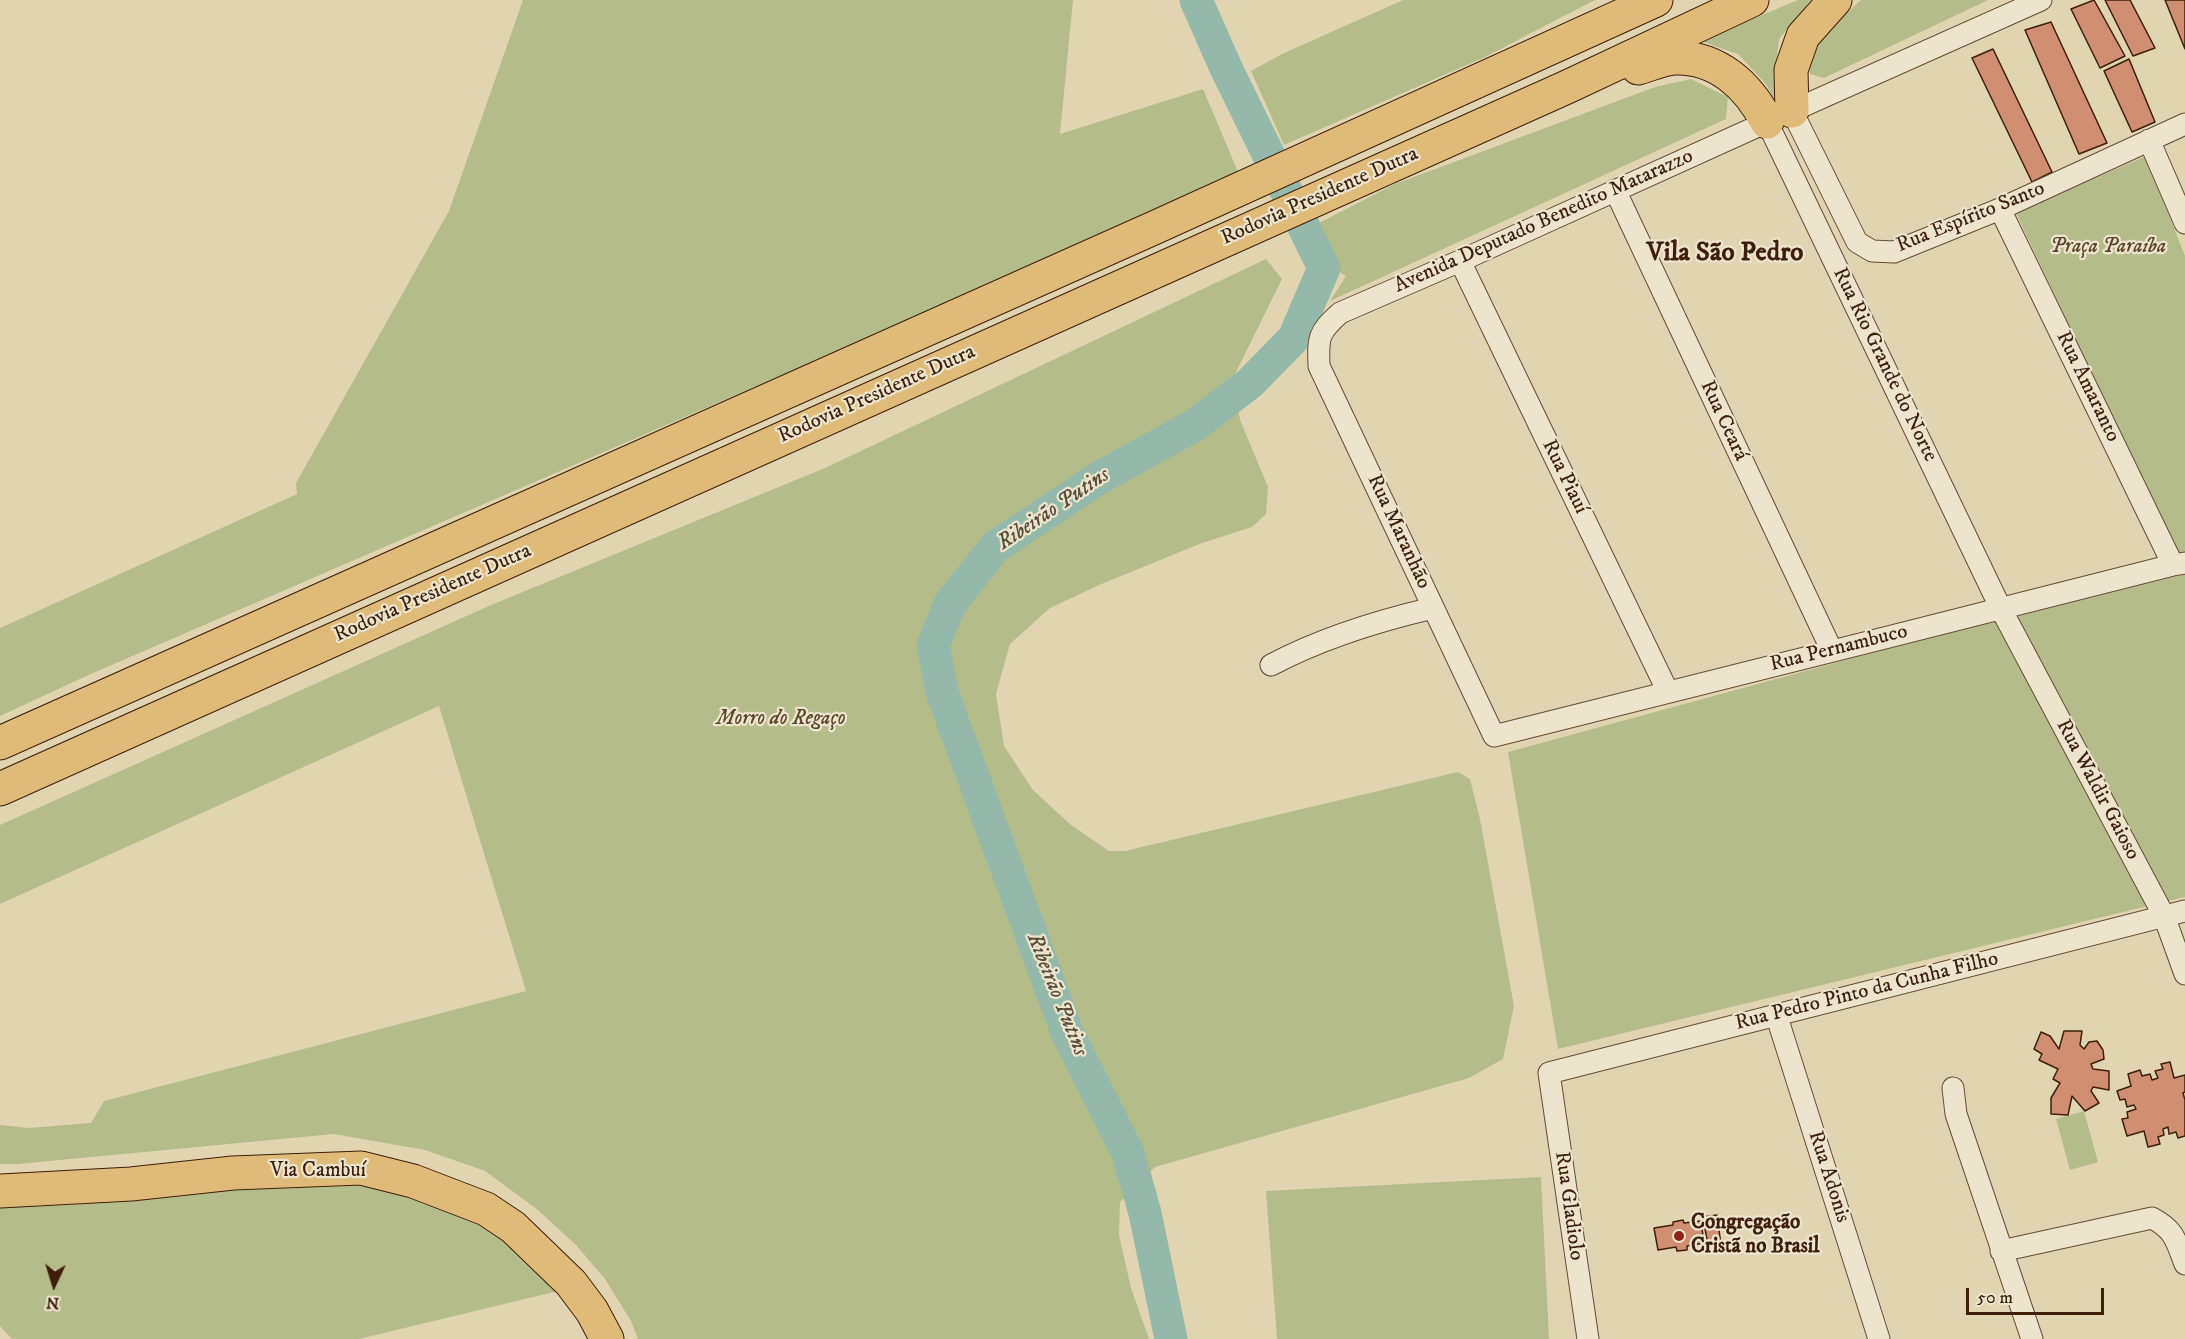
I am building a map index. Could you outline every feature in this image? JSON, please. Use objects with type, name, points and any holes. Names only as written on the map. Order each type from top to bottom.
[{"type":"main road","name":"Rodovia Presidente Dutra","points":[[0,743],[1218,200],[1656,0]]},
{"type":"main road","name":"Rodovia Presidente Dutra","points":[[0,789],[1567,87],[1752,0]]},
{"type":"main road","points":[[1567,87],[1673,58],[1703,60],[1734,78],[1757,103],[1780,117],[1791,70],[1803,36],[1835,0]]},
{"type":"main road","name":"Via Cambuí","points":[[0,1191],[131,1184],[233,1173],[361,1168],[413,1181],[486,1209],[513,1227],[571,1282],[592,1311],[607,1339]]},
{"type":"street","name":"Avenida Deputado Benedito Matarazzo","points":[[1325,327],[1340,313],[2041,0]]},
{"type":"street","name":"Rua Espírito Santo","points":[[1780,117],[1857,242],[1872,251],[1894,252],[2000,209],[2185,124]]},
{"type":"street","name":"Rua Rio Grande do Norte","points":[[1780,117],[2001,609]]},
{"type":"street","points":[[2149,140],[2185,224]]},
{"type":"street","name":"Rua Ceará","points":[[1615,190],[1832,651]]},
{"type":"street","name":"Rua Amaranto","points":[[2000,209],[2179,564]]},
{"type":"street","name":"Rua Piauí","points":[[1460,261],[1668,692]]},
{"type":"street","name":"Rua Maranhão","points":[[1325,327],[1318,342],[1319,366],[1494,736]]},
{"type":"street","name":"Rua Pernambuco","points":[[1494,736],[2179,564]]},
{"type":"street","points":[[1271,665],[1371,623],[1433,608]]},
{"type":"street","name":"Rua Waldir Gaioso","points":[[2001,609],[2164,916],[2185,974]]},
{"type":"street","name":"Rua Pedro Pinto da Cunha Filho","points":[[1549,1073],[2185,911]]},
{"type":"street","name":"Rua Adonis","points":[[1776,1014],[1879,1339]]},
{"type":"street","name":"Rua Gladiolo","points":[[1549,1073],[1588,1339]]},
{"type":"street","points":[[1953,1088],[1956,1114],[2032,1339]]},
{"type":"street","points":[[2001,1251],[2152,1218],[2166,1225],[2173,1234],[2185,1264]]},
{"type":"green space","points":[[523,0],[1073,0],[1060,134],[1203,89],[1238,172],[856,343],[84,677],[0,716],[0,628],[297,494],[296,483],[449,211]]},
{"type":"green space","points":[[1403,0],[1595,0],[1485,57],[1284,145],[1251,71],[1282,54]]},
{"type":"green space","points":[[1798,0],[1811,0],[1779,39],[1774,79],[1783,116],[1766,84],[1738,54],[1700,41]]},
{"type":"green space","points":[[1861,0],[1988,0],[1824,78],[1810,74],[1807,58],[1822,35]]},
{"type":"green space","points":[[1691,79],[1728,97],[1726,119],[1330,301],[1346,276],[1332,267],[1311,227],[1395,184],[1655,87]]},
{"type":"green space","name":"Praça Paraíba","points":[[2146,156],[2185,256],[2185,554],[2178,556],[2016,213]]},
{"type":"green space","name":"Morro do Regaço","points":[[1266,259],[1282,279],[1233,378],[1240,420],[1268,487],[1266,514],[1252,527],[1202,543],[1099,585],[1050,608],[1010,644],[996,694],[1004,746],[1033,790],[1071,825],[1109,851],[1125,851],[1458,772],[1470,779],[1480,819],[1514,1006],[1503,1059],[1469,1078],[1155,1167],[1120,1202],[1119,1235],[1131,1288],[1149,1339],[638,1339],[631,1321],[605,1279],[576,1245],[538,1210],[485,1171],[425,1150],[334,1134],[0,1164],[0,1125],[29,1128],[91,1123],[104,1101],[526,991],[439,706],[0,904],[0,825],[491,605],[825,468]]},
{"type":"green space","points":[[2185,574],[2185,897],[1558,1049],[1508,752],[1875,652]]},
{"type":"green space","points":[[2084,1111],[2098,1162],[2070,1170],[2056,1119]]},
{"type":"green space","points":[[359,1176],[480,1216],[558,1291],[359,1339],[12,1339],[0,1326],[0,1196]]},
{"type":"green space","points":[[1541,1177],[1549,1339],[1277,1339],[1266,1191]]},
{"type":"building","points":[[2094,0],[2125,56],[2100,68],[2071,9]]},
{"type":"building","points":[[2105,0],[2130,0],[2155,48],[2133,56]]},
{"type":"building","points":[[2165,0],[2185,0],[2185,49]]},
{"type":"building","points":[[2051,22],[2107,143],[2079,154],[2025,30]]},
{"type":"building","points":[[1993,49],[2052,172],[2032,182],[1972,58]]},
{"type":"building","points":[[2129,59],[2155,122],[2132,132],[2104,71]]},
{"type":"building","points":[[2064,1031],[2082,1031],[2080,1045],[2084,1049],[2089,1042],[2097,1041],[2103,1050],[2104,1059],[2091,1064],[2093,1069],[2109,1071],[2109,1090],[2093,1087],[2091,1091],[2099,1103],[2085,1111],[2072,1096],[2068,1115],[2051,1114],[2051,1098],[2060,1083],[2053,1079],[2058,1069],[2039,1060],[2042,1054],[2034,1049],[2041,1032],[2050,1036],[2059,1049]]},
{"type":"building","points":[[2170,1062],[2174,1078],[2185,1075],[2185,1092],[2183,1093],[2185,1136],[2178,1138],[2176,1132],[2169,1134],[2168,1127],[2163,1129],[2164,1135],[2158,1137],[2160,1144],[2148,1147],[2144,1131],[2127,1136],[2122,1119],[2128,1118],[2127,1112],[2136,1109],[2134,1105],[2127,1107],[2125,1099],[2120,1100],[2117,1091],[2131,1086],[2128,1074],[2140,1070],[2142,1076],[2150,1074],[2152,1080],[2158,1078],[2155,1071],[2163,1069],[2161,1064]]},
{"type":"building","points":[[1717,1215],[1721,1245],[1708,1246],[1703,1217]]},
{"type":"building","name":"Congregação Cristã no Brasil","points":[[1683,1220],[1684,1223],[1701,1221],[1704,1243],[1687,1246],[1687,1250],[1677,1251],[1676,1247],[1658,1250],[1654,1228],[1673,1225],[1673,1222]]},
{"type":"waterway","name":"Ribeirão Putins","points":[[1171,1339],[1145,1213],[1128,1153],[1067,1032],[943,695],[933,646],[950,604],[995,547],[1099,478],[1195,425],[1250,383],[1294,338],[1324,268],[1226,68],[1196,0]]},
{"type":"place","name":"Congregação Cristã no Brasil","points":[[1679,1236]]},
{"type":"district","name":"Vila São Pedro","points":[[1725,254]]}]
